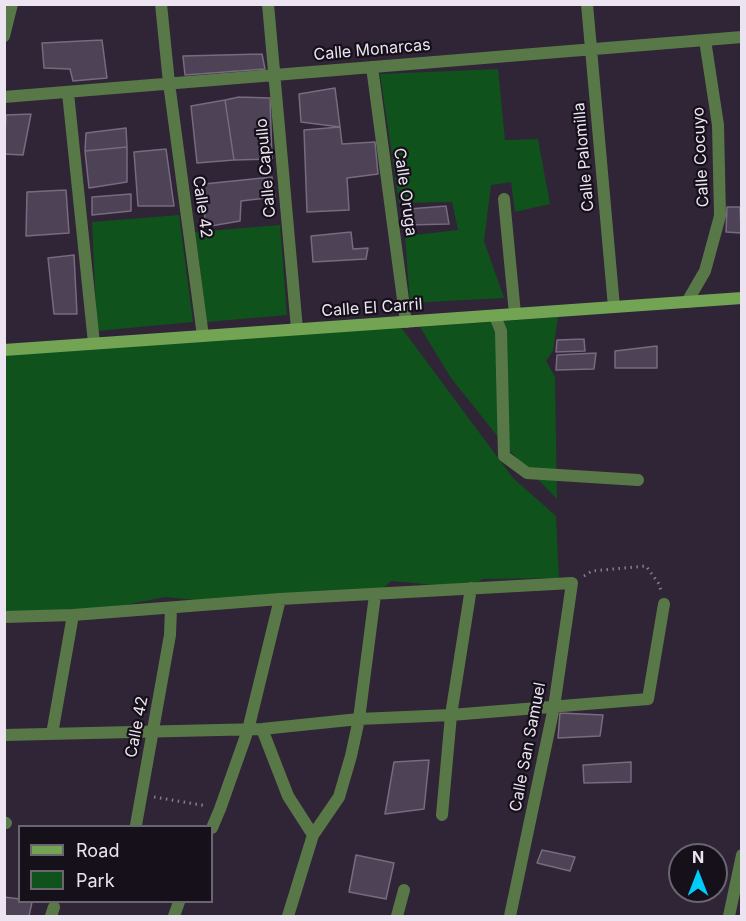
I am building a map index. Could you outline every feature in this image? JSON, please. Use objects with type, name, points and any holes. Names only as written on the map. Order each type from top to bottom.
[{"type":"main road","name":"Calle El Carril","points":[[4,350],[741,298]]},
{"type":"street","points":[[4,36],[12,4]]},
{"type":"street","name":"Calle 42","points":[[161,4],[169,83],[203,336]]},
{"type":"street","name":"Calle Capullo","points":[[268,4],[297,329]]},
{"type":"street","name":"Calle Palomilla","points":[[587,4],[614,307]]},
{"type":"street","name":"Calle Monarcas","points":[[4,97],[741,37]]},
{"type":"street","name":"Calle Cocuyo","points":[[687,302],[705,271],[720,216],[718,125],[705,40]]},
{"type":"street","name":"Calle Oruga","points":[[372,67],[406,322]]},
{"type":"street","points":[[68,93],[94,343]]},
{"type":"street","points":[[504,199],[515,314]]},
{"type":"street","points":[[495,315],[501,331],[504,456],[527,473],[638,480]]},
{"type":"street","points":[[4,617],[73,615],[280,599],[572,583]]},
{"type":"street","name":"Calle San Samuel","points":[[510,916],[554,707],[572,583]]},
{"type":"street","points":[[442,815],[451,715],[471,588]]},
{"type":"street","points":[[288,916],[313,835],[339,797],[359,719],[375,595]]},
{"type":"street","points":[[213,826],[248,730],[280,599]]},
{"type":"street","points":[[4,735],[248,730],[359,719],[451,715],[648,699],[664,604]]},
{"type":"street","name":"Calle 42","points":[[136,825],[170,635],[171,608]]},
{"type":"street","points":[[52,734],[73,615]]},
{"type":"street","points":[[262,729],[288,795],[313,835]]},
{"type":"street","points":[[729,916],[738,887],[741,855]]},
{"type":"street","points":[[397,916],[404,890]]},
{"type":"path","points":[[572,583],[592,571],[646,566],[659,584],[664,604]]},
{"type":"path","points":[[140,794],[220,809]]},
{"type":"green space","points":[[498,69],[505,140],[538,139],[550,204],[515,212],[511,182],[491,185],[484,241],[504,298],[410,303],[405,236],[458,230],[452,202],[399,203],[380,74]]},
{"type":"green space","points":[[179,215],[193,322],[97,331],[92,222]]},
{"type":"green space","points":[[280,225],[287,315],[207,322],[195,232]]},
{"type":"green space","points":[[558,317],[553,351],[546,361],[555,377],[557,499],[507,448],[451,378],[420,327]]},
{"type":"green space","points":[[398,323],[513,478],[556,516],[559,578],[483,579],[469,588],[391,581],[376,594],[197,600],[165,597],[125,605],[5,618],[5,352]]},
{"type":"building","points":[[102,40],[107,78],[73,81],[70,69],[44,68],[42,43]]},
{"type":"building","points":[[262,54],[265,69],[185,75],[183,56]]},
{"type":"building","points":[[335,88],[340,127],[301,122],[299,94]]},
{"type":"building","points":[[239,97],[270,98],[272,159],[234,160],[225,100]]},
{"type":"building","points":[[225,100],[234,160],[197,163],[191,106]]},
{"type":"building","points":[[31,114],[23,155],[4,154],[6,115]]},
{"type":"building","points":[[340,127],[342,144],[375,142],[378,174],[347,178],[349,210],[307,212],[304,130]]},
{"type":"building","points":[[126,128],[127,147],[85,151],[86,133]]},
{"type":"building","points":[[127,147],[127,182],[89,188],[85,151]]},
{"type":"building","points":[[166,149],[174,206],[138,206],[134,152]]},
{"type":"building","points":[[272,177],[275,197],[241,201],[240,221],[205,227],[204,184]]},
{"type":"building","points":[[66,190],[69,233],[26,236],[27,192]]},
{"type":"building","points":[[131,194],[131,211],[92,215],[92,197]]},
{"type":"building","points":[[446,206],[449,224],[407,225],[409,209]]},
{"type":"building","points":[[727,207],[740,207],[741,233],[726,232]]},
{"type":"building","points":[[351,232],[353,249],[368,248],[366,259],[313,262],[311,236]]},
{"type":"building","points":[[74,255],[77,314],[54,314],[48,258]]},
{"type":"building","points":[[584,339],[585,351],[556,352],[557,340]]},
{"type":"building","points":[[657,346],[657,368],[615,368],[615,351]]},
{"type":"building","points":[[596,353],[594,369],[556,370],[557,355]]},
{"type":"building","points":[[560,713],[603,715],[600,736],[558,738]]},
{"type":"building","points":[[429,760],[424,809],[385,814],[394,762]]},
{"type":"building","points":[[631,762],[631,782],[584,783],[583,765]]},
{"type":"building","points":[[542,850],[575,857],[570,871],[537,863]]},
{"type":"building","points":[[356,855],[394,863],[386,899],[349,892]]},
{"type":"building","points":[[4,897],[18,899],[18,903],[32,903],[29,916],[4,916]]}]
